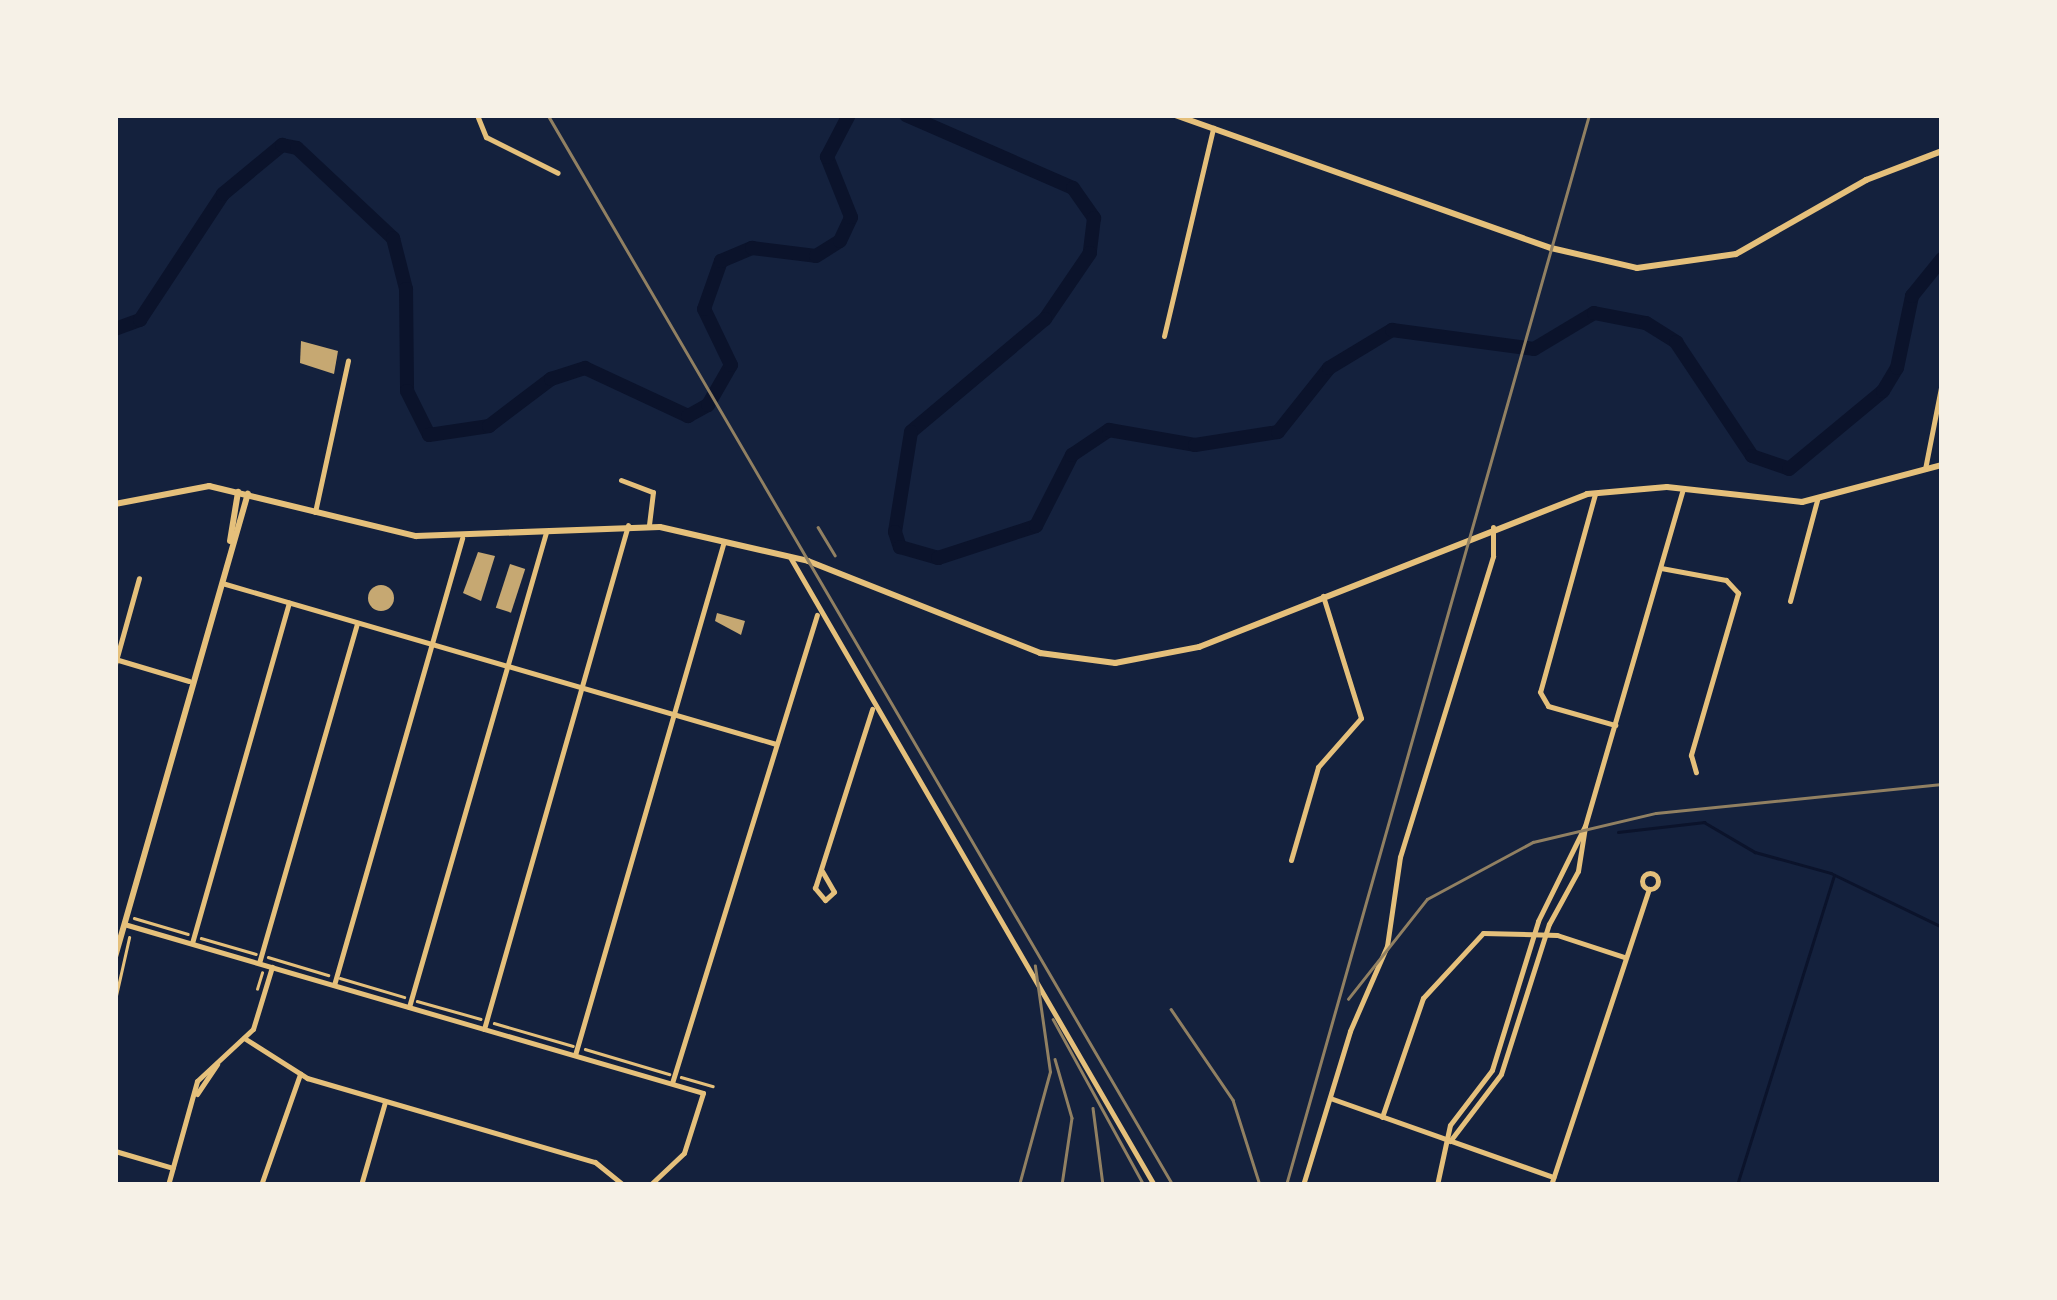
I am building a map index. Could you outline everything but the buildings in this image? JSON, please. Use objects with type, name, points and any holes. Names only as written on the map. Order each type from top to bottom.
[{"type":"street","points":[[477,115],[486,137],[558,174]]},
{"type":"street","points":[[1175,115],[1544,246],[1646,268],[1736,254],[1866,180],[1942,151]]},
{"type":"street","points":[[1164,336],[1213,128]]},
{"type":"street","points":[[315,512],[348,361]]},
{"type":"street","points":[[1925,470],[1942,382]]},
{"type":"street","points":[[115,504],[201,487],[462,538],[628,524],[649,526],[790,557],[1029,649],[1090,662],[1176,655],[1492,527],[1594,492],[1683,488],[1817,500],[1942,464]]},
{"type":"street","points":[[621,480],[654,492],[649,526]]},
{"type":"street","points":[[1450,1141],[1504,1067],[1546,934],[1578,871],[1585,826],[1683,488]]},
{"type":"street","points":[[230,547],[238,492]]},
{"type":"street","points":[[1594,492],[1540,692],[1548,706],[1614,725]]},
{"type":"street","points":[[115,957],[189,681],[248,494]]},
{"type":"street","points":[[1790,601],[1817,500]]},
{"type":"street","points":[[484,1029],[628,524]]},
{"type":"street","points":[[1303,1185],[1330,1098],[1387,946],[1400,857],[1493,556],[1492,527]]},
{"type":"street","points":[[409,1007],[546,531]]},
{"type":"street","points":[[334,985],[462,538]]},
{"type":"street","points":[[575,1055],[724,540]]},
{"type":"street","points":[[790,557],[817,615],[1154,1185]]},
{"type":"street","points":[[1660,568],[1726,580],[1738,593],[1691,756],[1696,772]]},
{"type":"street","points":[[140,578],[115,661],[189,681]]},
{"type":"street","points":[[220,582],[776,744]]},
{"type":"street","points":[[1291,860],[1318,766],[1362,718],[1323,596]]},
{"type":"street","points":[[192,944],[289,603]]},
{"type":"street","points":[[672,1083],[817,615]]},
{"type":"street","points":[[261,967],[357,623]]},
{"type":"street","points":[[822,871],[834,890],[828,900],[815,892],[872,709]]},
{"type":"street","points":[[1437,1185],[1452,1122],[1494,1064],[1534,934],[1585,826]]},
{"type":"street","points":[[1330,1098],[1552,1181],[1649,889]]},
{"type":"street","points":[[124,924],[704,1093],[684,1153],[650,1185]]},
{"type":"street","points":[[1382,1116],[1410,1025],[1448,965],[1489,930],[1546,934],[1624,957]]},
{"type":"street","points":[[168,1185],[202,1074],[244,1038],[272,967]]},
{"type":"street","points":[[244,1038],[300,1074],[594,1162],[623,1185]]},
{"type":"street","points":[[1494,1064],[1504,1067]]},
{"type":"street","points":[[261,1185],[300,1074]]},
{"type":"street","points":[[362,1185],[386,1101]]},
{"type":"street","points":[[115,1151],[174,1168]]},
{"type":"path","points":[[132,917],[185,933]]},
{"type":"path","points":[[115,1000],[129,934]]},
{"type":"path","points":[[202,938],[254,953]]},
{"type":"path","points":[[268,957],[328,975]]},
{"type":"path","points":[[254,999],[261,967]]},
{"type":"path","points":[[342,979],[403,996]]},
{"type":"path","points":[[420,1002],[480,1019]]},
{"type":"path","points":[[492,1023],[569,1044]]},
{"type":"path","points":[[585,1049],[664,1072]]},
{"type":"path","points":[[682,1077],[713,1086]]},
{"type":"waterway","points":[[115,329],[140,320],[223,194],[282,145],[297,148],[393,238],[406,289],[407,391],[429,435],[489,426],[551,379],[585,368],[688,416],[708,405],[731,365],[704,309],[721,261],[752,248],[816,256],[840,241],[851,217],[827,157],[849,115]]},
{"type":"waterway","points":[[906,115],[1073,188],[1094,218],[1090,253],[1045,319],[911,432],[895,532],[900,547],[938,558],[1036,526],[1072,455],[1109,430],[1195,445],[1278,432],[1329,368],[1392,330],[1534,349],[1594,313],[1646,323],[1676,342],[1752,456],[1789,469],[1883,391],[1897,368],[1912,296],[1942,259]]},
{"type":"waterway","points":[[1618,832],[1704,822],[1755,852],[1831,873],[1942,927]]},
{"type":"waterway","points":[[1737,1185],[1834,876]]},
{"type":"railway","points":[[548,115],[1173,1185]]},
{"type":"railway","points":[[1286,1185],[1589,115]]},
{"type":"railway","points":[[818,527],[835,555]]},
{"type":"railway","points":[[1348,999],[1427,899],[1533,842],[1656,813],[1942,784]]},
{"type":"railway","points":[[1019,1185],[1050,1072],[1035,966]]},
{"type":"railway","points":[[1171,1009],[1233,1100],[1260,1185]]},
{"type":"railway","points":[[1053,1019],[1144,1185]]},
{"type":"railway","points":[[1055,1059],[1072,1118],[1062,1185]]},
{"type":"railway","points":[[1093,1108],[1103,1185]]}]
